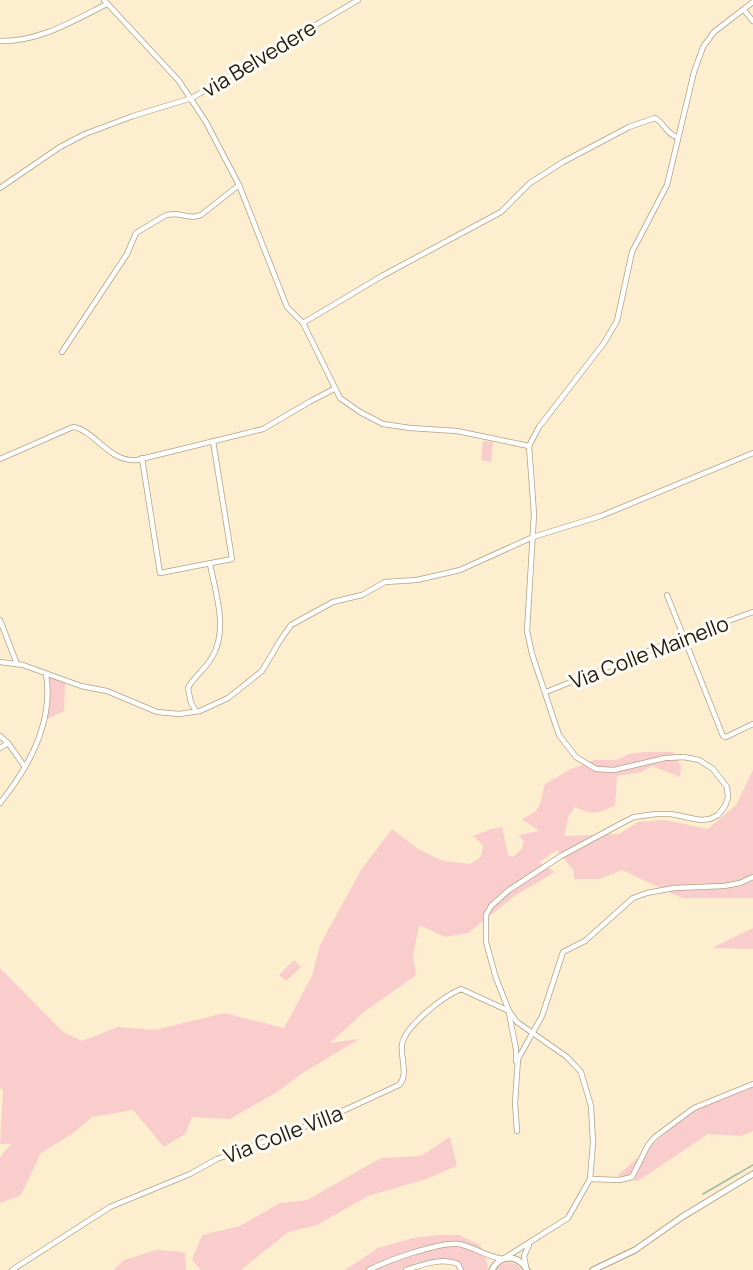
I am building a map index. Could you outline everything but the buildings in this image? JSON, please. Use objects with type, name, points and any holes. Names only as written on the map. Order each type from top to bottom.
[{"type":"main road","points":[[592,1270],[635,1250],[682,1217],[753,1174]]},
{"type":"main road","points":[[492,1270],[503,1259],[513,1258],[519,1260],[526,1270]]},
{"type":"street","name":"via Belvedere","points":[[0,188],[60,147],[85,134],[192,98],[358,0]]},
{"type":"street","points":[[517,1131],[516,1049],[509,1011],[496,978],[486,942],[485,921],[491,906],[509,890],[561,856],[624,822],[656,814],[671,814],[700,820],[710,819],[721,812],[728,798],[727,787],[719,775],[707,764],[692,758],[675,756],[614,770],[599,769],[589,766],[573,753],[559,735],[533,657],[527,631],[534,505],[529,446],[539,427],[604,343],[617,321],[632,252],[663,195],[694,72],[703,47],[714,32],[744,10],[752,1]]},
{"type":"street","points":[[0,41],[26,39],[45,34],[105,2],[192,98],[239,185],[287,307],[303,323],[334,389],[345,403],[383,424],[457,431],[529,446]]},
{"type":"street","points":[[744,10],[753,21]]},
{"type":"street","points":[[303,323],[382,276],[501,212],[534,180],[629,127],[655,118],[672,136],[678,137]]},
{"type":"street","points":[[62,352],[127,254],[136,233],[166,215],[193,217],[201,215],[239,185]]},
{"type":"street","points":[[0,459],[73,427],[82,429],[105,448],[126,459],[133,460],[263,429],[334,389]]},
{"type":"street","points":[[142,458],[160,572],[232,559],[213,441]]},
{"type":"street","points":[[0,662],[17,664],[81,686],[107,691],[158,712],[179,714],[196,711],[228,698],[262,671],[291,625],[333,602],[362,595],[385,582],[417,580],[460,570],[533,537],[601,516],[753,453]]},
{"type":"street","points":[[196,711],[191,703],[188,688],[212,657],[221,634],[210,564]]},
{"type":"street","points":[[667,595],[723,736],[726,737],[753,724]]},
{"type":"street","name":"Via Colle Mainello","points":[[546,692],[683,637],[753,612]]},
{"type":"street","points":[[0,620],[17,664]]},
{"type":"street","points":[[0,803],[25,767],[44,723],[48,707],[46,674]]},
{"type":"street","points":[[0,736],[8,743],[25,767]]},
{"type":"street","points":[[0,748],[8,743]]},
{"type":"street","points":[[516,1076],[518,1059],[546,1006],[563,952],[585,941],[633,898],[674,888],[724,886],[740,883],[753,877]]},
{"type":"street","name":"Via Colle Villa","points":[[16,1269],[110,1208],[190,1174],[216,1159],[323,1120],[399,1085],[403,1080],[402,1044],[406,1034],[420,1018],[449,994],[461,989],[509,1011]]},
{"type":"street","points":[[369,1270],[387,1262],[446,1244],[461,1245],[503,1259],[568,1218],[590,1179],[593,1143],[591,1113],[583,1076],[570,1060],[518,1022],[509,1011]]},
{"type":"street","points":[[590,1179],[630,1178],[635,1173],[648,1145],[656,1137],[694,1108],[753,1084]]},
{"type":"street","points":[[526,1270],[524,1254],[531,1242]]},
{"type":"street","points":[[479,1252],[489,1259],[492,1270]]},
{"type":"street","points":[[406,1270],[447,1261],[458,1264],[461,1270]]},
{"type":"shaded area","points":[[483,441],[493,442],[491,462],[481,460]]},
{"type":"shaded area","points":[[49,677],[65,683],[64,711],[47,719]]},
{"type":"shaded area","points":[[673,752],[681,766],[680,777],[652,766],[642,772],[617,776],[615,805],[595,812],[575,807],[569,815],[564,836],[619,834],[638,822],[665,820],[708,829],[736,805],[753,770],[753,898],[682,898],[622,870],[599,879],[574,879],[574,871],[557,850],[539,862],[555,872],[516,895],[468,933],[445,937],[419,925],[413,956],[416,975],[364,1012],[330,1043],[359,1039],[301,1074],[277,1092],[230,1119],[192,1117],[185,1134],[164,1147],[133,1110],[92,1117],[72,1134],[41,1153],[21,1195],[0,1203],[0,1157],[11,1144],[0,1144],[3,1089],[0,1089],[0,968],[63,1032],[82,1041],[118,1027],[155,1030],[224,1013],[284,1028],[312,976],[320,945],[361,870],[392,829],[418,849],[443,861],[470,864],[481,857],[483,845],[473,836],[502,827],[508,855],[513,857],[521,850],[524,842],[519,835],[539,831],[522,819],[537,809],[545,784],[571,769],[594,760],[616,760],[629,754]]},
{"type":"shaded area","points":[[753,928],[753,949],[712,948]]},
{"type":"shaded area","points":[[294,960],[301,967],[286,981],[279,975]]},
{"type":"shaded area","points":[[753,1086],[753,1131],[741,1136],[708,1134],[638,1181],[617,1176],[690,1112]]},
{"type":"shaded area","points":[[450,1137],[457,1166],[426,1179],[368,1196],[317,1225],[288,1232],[241,1270],[201,1270],[192,1260],[202,1235],[240,1226],[280,1203],[307,1200],[381,1158],[421,1156]]},
{"type":"shaded area","points":[[459,1235],[480,1245],[488,1265],[487,1270],[464,1270],[456,1261],[439,1259],[416,1263],[404,1270],[345,1270],[378,1248],[413,1238]]},
{"type":"shaded area","points":[[156,1250],[185,1252],[186,1270],[114,1270],[124,1260]]},
{"type":"shaded area","points":[[509,1262],[516,1264],[522,1270],[496,1270],[502,1264]]},
{"type":"waterway","points":[[703,1194],[753,1165]]}]
